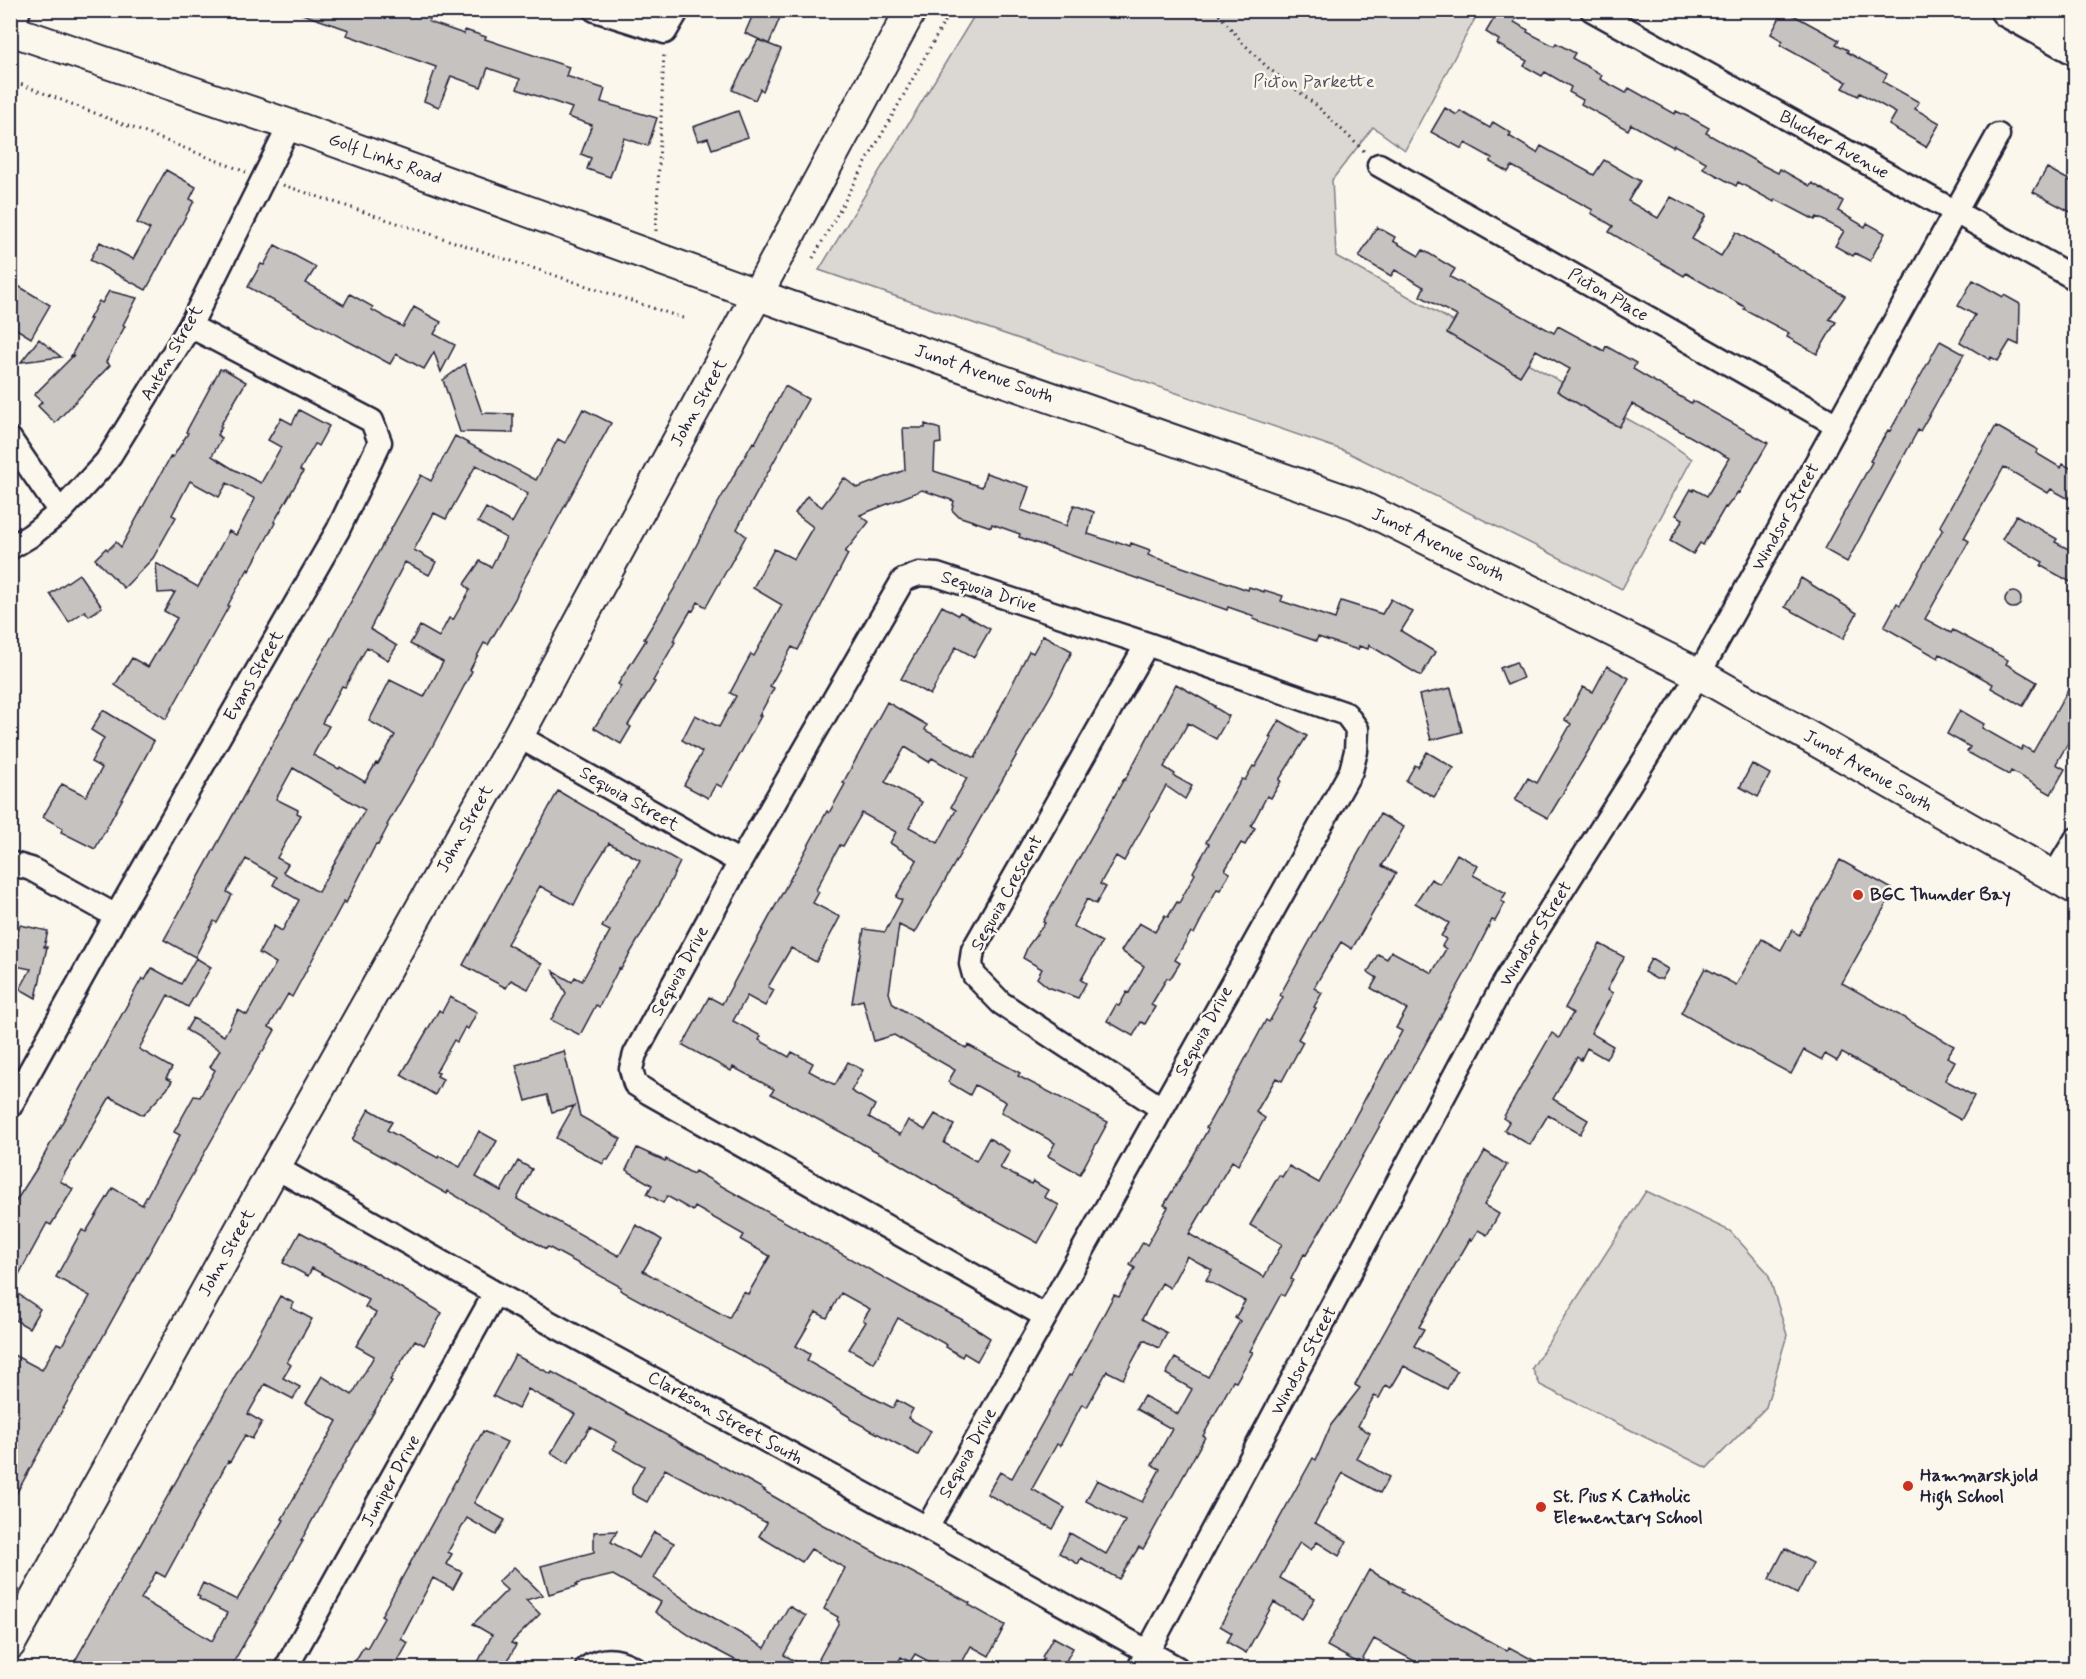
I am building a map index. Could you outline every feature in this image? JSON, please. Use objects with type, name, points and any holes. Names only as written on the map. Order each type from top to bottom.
[{"type":"highway","points":[[2007,10],[2076,48]]},
{"type":"highway","points":[[2067,10],[2076,15]]},
{"type":"main road","name":"John Street","points":[[10,1644],[518,736],[912,10]]},
{"type":"main road","name":"Golf Links Road","points":[[14,23],[759,294]]},
{"type":"main road","name":"Junot Avenue South","points":[[759,294],[1356,504],[1699,674],[2064,883]]},
{"type":"street","points":[[595,10],[665,33],[678,10]]},
{"type":"street","name":"Blucher Avenue","points":[[1592,10],[2076,279]]},
{"type":"street","name":"Anten Street","points":[[10,548],[60,513],[106,462],[190,327],[290,125]]},
{"type":"street","name":"Windsor Street","points":[[1144,1661],[1505,981],[1699,674],[1998,135]]},
{"type":"street","name":"Picton Place","points":[[1379,165],[1837,425]]},
{"type":"street","name":"Evans Street","points":[[10,1107],[116,916],[338,530],[380,442],[372,421],[190,327]]},
{"type":"street","points":[[10,439],[60,513]]},
{"type":"street","name":"Sequoia Drive","points":[[927,1528],[1351,771],[1356,751],[1357,729],[1346,714],[1147,644],[937,575],[919,574],[903,580],[740,862],[635,1054],[631,1069],[635,1084],[1045,1316]]},
{"type":"street","name":"Sequoia Crescent","points":[[1147,644],[973,950],[971,964],[974,975],[1000,1002],[1161,1108]]},
{"type":"street","name":"Sequoia Street","points":[[518,736],[740,862]]},
{"type":"street","points":[[2064,883],[2076,839]]},
{"type":"street","points":[[10,863],[31,868],[116,916]]},
{"type":"street","name":"Clarkson Street South","points":[[275,1167],[495,1293],[927,1528],[1144,1661],[1177,1668]]},
{"type":"street","name":"Juniper Drive","points":[[286,1668],[495,1293]]},
{"type":"street","points":[[587,1668],[593,1663],[608,1659],[634,1668]]},
{"type":"path","points":[[813,258],[951,10]]},
{"type":"path","points":[[1215,10],[1267,67],[1316,105],[1379,165]]},
{"type":"path","points":[[654,256],[665,33]]},
{"type":"path","points":[[10,80],[264,178],[686,319]]},
{"type":"green space","name":"Picton Parkette","points":[[977,11],[1479,11],[1405,150],[1373,127],[1332,180],[1336,256],[1665,440],[1692,459],[1622,589],[1345,451],[819,270]]},
{"type":"green space","points":[[1646,1191],[1730,1231],[1768,1273],[1787,1335],[1766,1407],[1707,1468],[1540,1385],[1532,1368]]},
{"type":"building","points":[[299,10],[405,10],[430,19],[429,22],[464,34],[465,30],[569,67],[566,76],[605,89],[601,102],[657,118],[648,146],[624,138],[610,177],[587,169],[591,158],[581,154],[592,125],[568,117],[572,108],[517,89],[520,79],[488,68],[481,87],[451,76],[439,107],[424,101],[436,67],[347,35],[349,30],[299,13]]},
{"type":"building","points":[[755,10],[783,10],[769,44],[745,33]]},
{"type":"building","points":[[1499,10],[1516,18],[1514,22],[1528,30],[1527,32],[1554,46],[1556,43],[1575,53],[1572,58],[1602,75],[1600,79],[1626,93],[1629,88],[1675,114],[1676,111],[1691,118],[1709,128],[1706,133],[1764,166],[1778,173],[1780,169],[1810,186],[1812,183],[1843,201],[1838,211],[1865,227],[1867,223],[1885,233],[1870,261],[1855,253],[1853,256],[1835,246],[1844,231],[1817,217],[1815,220],[1775,199],[1774,202],[1738,182],[1736,186],[1703,168],[1706,162],[1631,124],[1628,130],[1581,104],[1583,100],[1569,92],[1571,87],[1545,72],[1542,76],[1524,66],[1527,61],[1497,44],[1499,40],[1486,32]]},
{"type":"building","points":[[1784,10],[1839,40],[1836,44],[1848,50],[1847,52],[1887,74],[1883,82],[1919,102],[1915,109],[1940,123],[1926,147],[1889,125],[1896,113],[1860,93],[1858,96],[1843,88],[1847,82],[1780,45],[1783,41],[1771,34]]},
{"type":"building","points":[[758,40],[781,49],[763,91],[760,89],[755,100],[732,90]]},
{"type":"building","points":[[1445,108],[1457,115],[1460,111],[1490,128],[1493,122],[1511,133],[1509,136],[1537,153],[1541,146],[1594,175],[1604,160],[1640,181],[1628,201],[1658,218],[1671,197],[1706,215],[1692,239],[1721,256],[1736,232],[1845,296],[1829,319],[1836,322],[1817,354],[1787,337],[1789,333],[1744,309],[1745,307],[1686,273],[1684,276],[1609,232],[1613,226],[1591,213],[1593,210],[1512,166],[1508,172],[1490,162],[1492,158],[1465,143],[1462,149],[1431,132]]},
{"type":"building","points":[[738,111],[748,137],[712,149],[708,138],[698,141],[693,127]]},
{"type":"building","points":[[2047,168],[2076,184],[2076,215],[2033,192]]},
{"type":"building","points":[[166,170],[196,187],[190,199],[194,201],[146,290],[90,260],[100,242],[133,259],[150,229],[137,223]]},
{"type":"building","points":[[1377,227],[1395,237],[1393,241],[1419,256],[1423,250],[1455,269],[1450,277],[1554,333],[1558,326],[1604,351],[1606,346],[1636,363],[1633,369],[1691,403],[1693,401],[1768,443],[1739,493],[1725,507],[1703,545],[1700,543],[1693,554],[1670,541],[1683,519],[1676,515],[1691,489],[1707,496],[1729,458],[1632,404],[1619,427],[1595,414],[1557,391],[1570,369],[1536,350],[1520,376],[1447,333],[1457,316],[1420,296],[1424,287],[1395,270],[1391,276],[1359,257]]},
{"type":"building","points":[[275,245],[316,267],[306,283],[344,305],[350,294],[373,307],[372,310],[403,327],[414,307],[441,322],[434,334],[455,345],[441,372],[434,352],[424,369],[396,354],[390,364],[248,287]]},
{"type":"building","points":[[1973,280],[2020,304],[2019,345],[2010,341],[1998,361],[1991,357],[1990,360],[1960,342],[1975,315],[1958,306]]},
{"type":"building","points":[[10,281],[50,305],[31,338],[10,325]]},
{"type":"building","points":[[109,291],[137,298],[106,362],[110,365],[55,423],[38,406],[42,402],[34,395],[74,355],[71,356],[91,319],[89,319],[99,301],[102,303]]},
{"type":"building","points":[[39,339],[61,357],[21,362]]},
{"type":"building","points":[[1940,341],[1964,354],[1920,431],[1918,430],[1847,562],[1824,549],[1872,462],[1870,461],[1888,430],[1890,431]]},
{"type":"building","points":[[465,364],[482,413],[513,414],[513,433],[460,432],[443,380]]},
{"type":"building","points":[[220,369],[246,382],[220,426],[222,427],[217,435],[222,438],[212,456],[233,469],[261,483],[281,447],[268,440],[281,418],[292,424],[299,410],[329,426],[318,446],[315,444],[300,470],[303,472],[166,719],[115,685],[132,658],[148,667],[177,618],[164,611],[175,592],[158,593],[156,563],[198,587],[229,531],[236,535],[255,499],[227,483],[219,497],[190,481],[172,515],[176,517],[153,558],[124,588],[95,559],[116,542],[121,547],[171,456],[173,457],[188,433],[186,432]]},
{"type":"building","points":[[785,386],[808,399],[737,529],[746,536],[706,607],[698,602],[693,611],[691,610],[653,681],[655,682],[628,725],[631,727],[621,744],[594,728],[621,686],[618,684],[646,640],[644,639],[674,589],[717,505],[753,442],[755,443]]},
{"type":"building","points":[[583,409],[611,423],[515,599],[488,645],[484,643],[432,747],[378,845],[376,844],[346,903],[344,901],[292,997],[288,994],[269,1027],[275,1030],[10,1505],[10,1353],[42,1370],[57,1343],[62,1345],[90,1296],[56,1277],[82,1230],[86,1232],[113,1188],[142,1205],[180,1135],[174,1132],[194,1096],[200,1097],[215,1070],[210,1067],[220,1050],[186,1030],[193,1018],[224,1036],[238,1010],[247,1015],[276,963],[259,953],[274,926],[282,931],[299,900],[273,885],[277,877],[246,859],[227,892],[232,895],[217,923],[214,921],[195,957],[164,940],[421,475],[431,481],[455,436],[536,480],[558,439],[565,443]],"holes":[[[476,465],[528,494],[512,523],[486,508],[478,522],[506,538],[491,567],[480,561],[464,584],[470,590],[453,620],[449,618],[439,637],[420,626],[410,644],[443,662],[424,697],[390,680],[369,721],[395,735],[365,782],[313,755],[329,726],[322,723],[367,647],[388,660],[397,646],[370,629],[405,562],[429,575],[436,562],[414,550],[434,513],[446,519]],[[293,768],[365,810],[318,892],[283,872],[288,864],[277,858],[301,815],[297,813],[298,810],[276,799]]]},
{"type":"building","points":[[925,424],[940,429],[941,443],[935,444],[934,471],[982,487],[986,473],[1029,487],[1021,510],[1066,526],[1074,505],[1094,512],[1088,534],[1130,546],[1131,543],[1150,550],[1148,555],[1248,590],[1249,587],[1283,596],[1281,601],[1335,619],[1341,601],[1382,614],[1391,599],[1413,612],[1401,631],[1435,652],[1421,676],[1369,645],[1368,649],[1359,646],[1358,650],[1318,637],[1316,641],[1253,619],[1254,616],[1228,607],[1227,610],[1019,537],[1020,534],[992,524],[991,527],[958,516],[952,510],[954,501],[922,490],[860,515],[869,522],[845,552],[848,554],[798,650],[792,647],[770,686],[774,688],[759,716],[761,716],[722,787],[716,784],[708,798],[684,785],[702,752],[682,740],[695,715],[719,727],[736,696],[730,693],[751,654],[754,656],[782,605],[753,588],[774,549],[794,559],[813,527],[795,513],[807,496],[822,507],[844,478],[857,488],[905,470],[903,428],[925,428]]},
{"type":"building","points":[[1996,426],[2038,450],[2036,453],[2061,468],[2063,464],[2076,471],[2076,503],[2051,489],[2048,493],[2004,467],[1964,538],[1969,541],[1925,619],[1951,633],[1953,630],[2008,660],[2006,664],[2037,682],[2023,706],[1991,688],[1993,684],[1940,654],[1938,658],[1884,627],[1897,603],[1900,605],[1943,529],[1940,526]]},
{"type":"building","points":[[2016,515],[2057,539],[2055,542],[2076,553],[2076,585],[2041,566],[2043,562],[2002,539]]},
{"type":"building","points":[[79,574],[102,607],[89,616],[85,611],[69,622],[50,594]]},
{"type":"building","points":[[1801,578],[1857,613],[1843,639],[1785,607]]},
{"type":"building","points":[[2010,592],[2016,592],[2021,600],[2019,606],[2010,608],[2005,603],[2005,597]]},
{"type":"building","points":[[942,606],[958,615],[960,612],[990,629],[974,657],[956,647],[930,695],[901,679]]},
{"type":"building","points":[[1043,635],[1072,651],[1052,693],[915,933],[899,925],[889,993],[893,1004],[935,1030],[966,1048],[968,1045],[1020,1073],[1018,1076],[1108,1122],[1080,1174],[1048,1156],[1055,1143],[1001,1112],[1006,1102],[975,1085],[970,1095],[948,1082],[955,1070],[894,1035],[874,1041],[863,1000],[852,1003],[864,929],[885,932],[902,900],[896,897],[917,860],[890,843],[896,832],[862,813],[843,846],[840,845],[816,890],[819,892],[813,903],[840,917],[816,962],[791,948],[768,987],[774,990],[765,1006],[747,996],[733,1021],[761,1036],[759,1040],[789,1057],[792,1052],[813,1063],[809,1071],[835,1085],[848,1062],[863,1070],[851,1091],[875,1105],[869,1117],[900,1135],[908,1120],[925,1130],[935,1114],[954,1125],[944,1143],[976,1161],[989,1138],[1010,1151],[1000,1168],[1031,1184],[1033,1181],[1048,1190],[1044,1197],[1059,1205],[1038,1243],[771,1094],[774,1089],[733,1067],[731,1071],[683,1045],[709,997],[722,1004],[827,811],[829,813],[845,784],[843,783],[887,702],[927,725],[925,730],[975,758],[1029,651],[1033,653]],"holes":[[[905,747],[929,762],[932,758],[967,778],[951,807],[956,810],[938,843],[909,827],[922,802],[885,782]]]},
{"type":"building","points":[[1516,662],[1523,678],[1507,685],[1500,668]]},
{"type":"building","points":[[1607,666],[1629,678],[1548,818],[1515,800],[1528,778],[1537,783],[1571,724],[1565,720],[1583,687],[1593,692]]},
{"type":"building","points":[[2076,676],[2076,729],[2056,764],[2065,769],[2051,794],[2011,771],[2009,775],[1967,752],[1970,747],[1947,734],[1960,710],[1984,724],[1982,728],[2021,750],[2023,746],[2033,752]]},
{"type":"building","points":[[1176,684],[1229,716],[1216,739],[1188,723],[1164,767],[1175,774],[1174,776],[1192,786],[1185,799],[1166,786],[1124,861],[1116,856],[1100,884],[1106,887],[1096,904],[1087,899],[1073,926],[1102,942],[1081,980],[1086,983],[1078,998],[1048,987],[1037,978],[1042,969],[1023,958],[1125,780]]},
{"type":"building","points":[[1451,688],[1462,732],[1431,740],[1419,695]]},
{"type":"building","points":[[103,710],[154,741],[95,849],[61,832],[63,828],[43,817],[62,784],[86,796],[102,768],[91,762],[104,738],[91,730]]},
{"type":"building","points":[[1279,720],[1307,736],[1279,780],[1281,781],[1271,798],[1267,796],[1251,826],[1255,828],[1245,845],[1241,843],[1225,870],[1230,873],[1220,890],[1217,889],[1194,934],[1191,932],[1175,960],[1180,963],[1170,979],[1167,978],[1151,1005],[1155,1007],[1145,1024],[1141,1022],[1133,1036],[1107,1021],[1116,1005],[1119,1006],[1127,992],[1129,993],[1144,966],[1121,951],[1139,923],[1155,932],[1165,915],[1168,917],[1177,902],[1179,903],[1209,844],[1206,842],[1242,779],[1245,780],[1253,766],[1255,767],[1272,738],[1269,737]]},
{"type":"building","points":[[1427,752],[1454,768],[1434,797],[1406,781],[1415,765],[1418,767]]},
{"type":"building","points":[[1752,764],[1770,774],[1758,797],[1740,787]]},
{"type":"building","points":[[558,791],[680,862],[662,899],[621,969],[619,968],[599,1007],[596,1005],[580,1035],[551,1020],[566,993],[553,971],[572,982],[575,977],[582,981],[610,931],[602,927],[640,860],[609,843],[574,905],[540,886],[507,944],[542,964],[528,989],[511,980],[506,988],[463,965]]},
{"type":"building","points":[[1380,814],[1404,827],[1382,866],[1396,873],[1352,949],[1341,942],[1327,965],[1314,988],[1322,993],[1298,1039],[1303,1042],[1282,1081],[1276,1078],[1256,1112],[1265,1118],[1238,1165],[1232,1161],[1189,1234],[1264,1277],[1282,1244],[1250,1225],[1279,1175],[1282,1177],[1289,1166],[1319,1183],[1402,1031],[1396,1028],[1407,1009],[1371,988],[1377,978],[1368,972],[1378,954],[1387,959],[1391,951],[1432,973],[1446,949],[1442,946],[1446,939],[1441,936],[1449,923],[1415,903],[1431,879],[1440,884],[1457,854],[1478,866],[1473,875],[1506,893],[1501,901],[1505,903],[1495,921],[1492,920],[1468,968],[1335,1206],[1306,1255],[1304,1254],[1284,1296],[1281,1294],[1250,1351],[1253,1352],[1236,1382],[1233,1381],[1143,1549],[1139,1547],[1119,1579],[1081,1558],[1078,1564],[1059,1553],[1070,1533],[1106,1554],[1125,1521],[1086,1501],[1097,1480],[1142,1502],[1160,1469],[1152,1465],[1172,1429],[1136,1409],[1144,1396],[1178,1414],[1192,1389],[1166,1374],[1175,1358],[1208,1377],[1240,1321],[1235,1318],[1245,1301],[1206,1280],[1212,1270],[1187,1256],[1170,1288],[1162,1283],[1142,1319],[1167,1333],[1159,1348],[1144,1340],[1123,1379],[1107,1371],[1087,1407],[1082,1404],[1060,1446],[1057,1444],[1032,1489],[1065,1508],[1053,1529],[987,1494],[1000,1472],[1012,1478],[1069,1375],[1071,1376],[1114,1295],[1119,1297],[1135,1268],[1130,1265],[1143,1242],[1147,1245],[1168,1207],[1164,1205],[1208,1129],[1206,1128],[1266,1020],[1269,1022],[1283,997],[1280,995]]},
{"type":"building","points":[[1840,860],[1894,890],[1842,983],[1954,1046],[1947,1057],[1955,1061],[1945,1080],[1974,1096],[1961,1120],[1842,1053],[1837,1061],[1825,1054],[1822,1060],[1804,1050],[1791,1074],[1681,1013],[1705,968],[1736,985],[1762,939],[1781,950],[1792,930],[1799,935]]},
{"type":"building","points":[[20,925],[48,931],[44,947],[47,947],[36,998],[20,989],[31,969],[10,965]]},
{"type":"building","points":[[1600,944],[1624,957],[1607,990],[1613,993],[1591,1033],[1613,1046],[1606,1059],[1587,1048],[1581,1060],[1577,1057],[1553,1099],[1588,1120],[1580,1134],[1548,1115],[1530,1145],[1504,1130],[1509,1122],[1503,1118],[1552,1033],[1559,1038],[1573,1013],[1565,1008]]},
{"type":"building","points":[[196,958],[211,967],[188,1007],[168,995],[139,1049],[172,1068],[166,1078],[172,1081],[143,1115],[110,1097],[60,1181],[73,1189],[51,1225],[47,1223],[11,1289],[40,1309],[29,1328],[10,1317],[10,1214],[14,1204],[37,1168],[142,978],[145,980],[152,968],[181,984]]},
{"type":"building","points":[[1651,959],[1668,969],[1662,979],[1656,979],[1644,972]]},
{"type":"building","points":[[450,997],[477,1012],[468,1029],[465,1027],[457,1042],[454,1040],[436,1072],[439,1073],[437,1076],[443,1079],[435,1095],[401,1075],[439,1010],[442,1012]]},
{"type":"building","points":[[564,1051],[580,1116],[621,1139],[603,1164],[556,1138],[574,1106],[552,1112],[547,1095],[526,1101],[516,1065]]},
{"type":"building","points":[[369,1109],[392,1122],[387,1130],[438,1158],[439,1156],[460,1167],[479,1131],[497,1141],[476,1177],[501,1191],[518,1161],[532,1169],[517,1199],[619,1256],[636,1225],[651,1233],[662,1240],[643,1271],[729,1318],[743,1292],[748,1294],[770,1256],[741,1240],[744,1235],[695,1207],[693,1211],[667,1196],[663,1203],[647,1194],[652,1185],[626,1170],[637,1148],[665,1161],[666,1159],[693,1174],[695,1171],[961,1319],[990,1338],[977,1361],[964,1353],[962,1357],[946,1347],[947,1345],[898,1318],[874,1363],[849,1349],[866,1322],[863,1320],[870,1309],[841,1293],[827,1318],[816,1312],[796,1346],[810,1354],[807,1361],[864,1393],[893,1408],[897,1400],[913,1409],[908,1418],[931,1431],[918,1455],[850,1419],[810,1393],[620,1290],[621,1287],[548,1247],[546,1249],[448,1191],[447,1194],[352,1140]]},
{"type":"building","points":[[1485,1151],[1507,1165],[1484,1205],[1499,1214],[1487,1235],[1478,1230],[1472,1240],[1470,1239],[1419,1327],[1424,1329],[1414,1346],[1457,1371],[1447,1389],[1404,1366],[1391,1388],[1386,1385],[1379,1398],[1374,1396],[1358,1426],[1370,1433],[1356,1458],[1389,1477],[1380,1493],[1343,1473],[1315,1523],[1347,1541],[1339,1556],[1317,1542],[1311,1550],[1300,1542],[1280,1578],[1315,1598],[1302,1619],[1274,1602],[1246,1653],[1227,1642],[1232,1633],[1220,1626],[1313,1458],[1316,1460],[1331,1425],[1360,1388],[1355,1385]]},
{"type":"building","points":[[300,1232],[373,1271],[442,1313],[424,1345],[415,1340],[390,1380],[392,1381],[230,1668],[89,1668],[75,1661],[280,1296],[294,1303],[291,1308],[312,1319],[287,1362],[291,1365],[283,1378],[300,1387],[293,1399],[265,1384],[248,1414],[262,1422],[252,1439],[245,1435],[230,1462],[228,1461],[165,1577],[156,1572],[141,1599],[212,1641],[227,1613],[199,1599],[197,1595],[203,1583],[237,1600],[284,1520],[282,1519],[337,1421],[306,1403],[322,1376],[352,1395],[374,1356],[356,1346],[376,1313],[365,1307],[369,1300],[312,1268],[308,1276],[283,1263]]},
{"type":"building","points":[[515,1355],[598,1397],[823,1525],[970,1603],[969,1605],[1005,1625],[989,1656],[971,1646],[959,1668],[941,1668],[915,1654],[910,1662],[901,1657],[895,1668],[814,1668],[839,1622],[838,1617],[824,1609],[845,1568],[811,1549],[802,1562],[759,1536],[767,1523],[665,1469],[647,1502],[632,1494],[632,1488],[644,1466],[613,1449],[617,1442],[590,1427],[568,1463],[551,1453],[575,1414],[528,1389],[518,1409],[493,1396]]},
{"type":"building","points":[[483,1431],[507,1442],[474,1503],[505,1520],[496,1535],[467,1518],[448,1552],[452,1554],[446,1564],[462,1572],[453,1589],[433,1578],[401,1639],[408,1643],[394,1668],[351,1668],[364,1646],[367,1648],[384,1618],[381,1616]]},
{"type":"building","points":[[617,1531],[611,1542],[639,1558],[654,1532],[674,1543],[654,1578],[697,1608],[765,1648],[789,1606],[806,1616],[784,1655],[808,1668],[750,1668],[692,1637],[655,1612],[661,1602],[613,1575],[576,1584],[577,1586],[549,1594],[541,1566],[594,1552],[594,1532]]},
{"type":"building","points":[[1785,1548],[1813,1563],[1797,1594],[1769,1579]]},
{"type":"building","points":[[514,1567],[543,1595],[526,1600],[540,1614],[511,1643],[516,1645],[504,1668],[475,1668],[492,1635],[473,1624],[507,1590],[498,1582]]},
{"type":"building","points":[[1369,1570],[1403,1589],[1401,1592],[1507,1651],[1509,1647],[1548,1668],[1427,1668],[1374,1639],[1360,1664],[1327,1646]]},
{"type":"building","points":[[1053,1637],[1073,1648],[1062,1668],[1038,1668],[1044,1658],[1042,1657]]},
{"type":"place","name":"BGC Thunder Bay","points":[[1858,895]]},
{"type":"place","name":"Hammarskjold High School","points":[[1908,1486]]},
{"type":"place","name":"St. Pius X Catholic Elementary School","points":[[1541,1507]]}]
